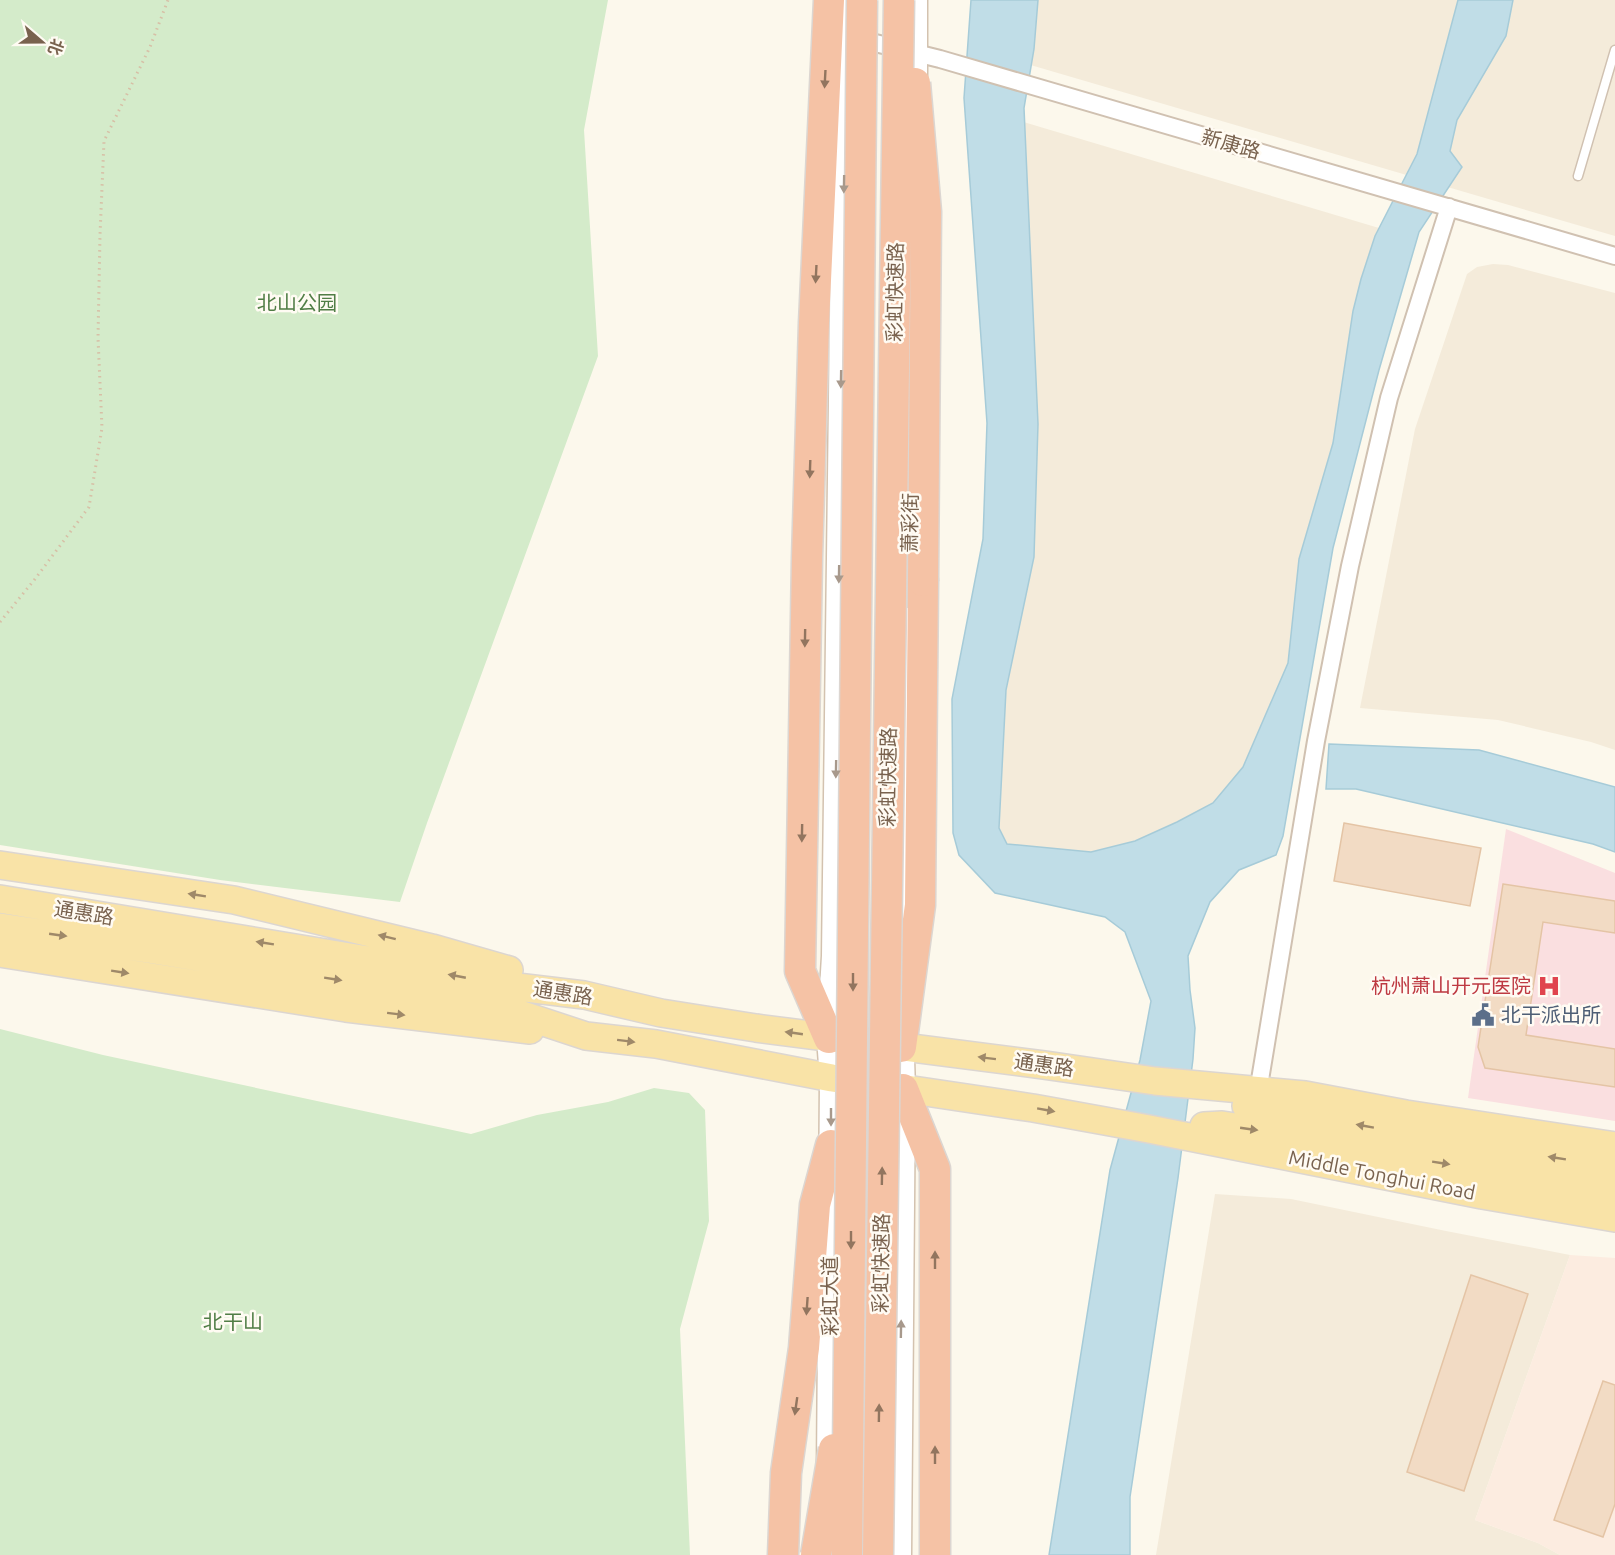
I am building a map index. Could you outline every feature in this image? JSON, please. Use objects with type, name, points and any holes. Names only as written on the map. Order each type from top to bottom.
[{"type":"highway","points":[[829,0],[814,323],[807,558],[800,971],[829,1038]]},
{"type":"highway","name":"彩虹快速路","points":[[848,1555],[862,0]]},
{"type":"highway","name":"彩虹快速路","points":[[878,1555],[899,0]]},
{"type":"highway","points":[[901,1047],[920,905],[926,212],[908,0]]},
{"type":"highway","points":[[903,1089],[935,1168],[934,1555]]},
{"type":"highway","points":[[783,1555],[786,1473],[804,1348],[815,1205],[831,1145]]},
{"type":"highway","points":[[816,1555],[850,1364]]},
{"type":"highway","points":[[878,1451],[892,1555]]},
{"type":"main road","points":[[829,1038],[834,956],[846,0]]},
{"type":"main road","name":"萧彩街","points":[[901,1047],[915,211],[915,0]]},
{"type":"main road","points":[[0,865],[234,900],[432,948],[584,995]]},
{"type":"main road","name":"通惠路","points":[[0,899],[410,967],[501,985],[584,995],[660,1013],[756,1028],[1141,1079]]},
{"type":"main road","name":"通惠路","points":[[0,927],[166,951],[492,1005],[586,1036],[656,1044],[832,1078],[1033,1108],[1115,1123]]},
{"type":"main road","points":[[0,953],[346,1008],[586,1036]]},
{"type":"main road","name":"彩虹大道","points":[[828,1555],[832,1078],[829,1038]]},
{"type":"main road","points":[[899,1555],[903,1089],[901,1047]]},
{"type":"main road","points":[[1141,1079],[1305,1095],[1615,1146]]},
{"type":"main road","points":[[1141,1079],[1218,1101],[1615,1167]]},
{"type":"main road","name":"Middle Tonghui Road","points":[[1115,1123],[1482,1196],[1615,1218]]},
{"type":"main road","name":"Middle Tonghui Road","points":[[1149,1129],[1222,1125],[1615,1194]]},
{"type":"street","name":"新康路","points":[[846,36],[940,59],[1615,256]]},
{"type":"street","points":[[1258,1092],[1316,741],[1350,566],[1389,398],[1449,207]]},
{"type":"lane","points":[[1578,176],[1615,50]]},
{"type":"path","points":[[0,622],[89,507],[102,428],[98,338],[105,141],[150,47],[168,0]]},
{"type":"shaded area","points":[[1015,0],[1615,0],[1615,236],[1010,59]]},
{"type":"shaded area","points":[[1007,117],[1389,231],[1291,688],[1225,815],[1094,873],[997,852]]},
{"type":"shaded area","points":[[1493,264],[1508,265],[1615,293],[1615,750],[1498,720],[1360,708],[1415,429],[1467,274],[1477,267]]},
{"type":"shaded area","name":"杭州萧山开元医院","points":[[1506,829],[1615,873],[1615,1121],[1468,1098]]},
{"type":"shaded area","points":[[1215,1194],[1291,1199],[1570,1255],[1475,1520],[1538,1543],[1560,1555],[1156,1555]]},
{"type":"shaded area","points":[[1570,1255],[1615,1258],[1615,1555],[1560,1555],[1538,1543],[1475,1520]]},
{"type":"green space","name":"北山公园","points":[[0,0],[608,0],[584,130],[598,356],[400,902],[220,880],[0,845]]},
{"type":"green space","name":"北干山","points":[[0,1029],[103,1055],[471,1134],[537,1115],[608,1102],[654,1088],[689,1093],[705,1110],[709,1221],[680,1329],[690,1555],[0,1555]]},
{"type":"water","points":[[971,0],[1038,0],[1034,49],[1024,108],[1038,424],[1034,557],[1006,690],[999,828],[1007,844],[1091,852],[1135,841],[1213,803],[1243,767],[1288,663],[1299,559],[1333,443],[1353,311],[1361,279],[1375,236],[1417,154],[1458,0],[1513,0],[1506,36],[1457,120],[1450,151],[1462,167],[1419,232],[1379,370],[1333,548],[1283,836],[1276,855],[1239,870],[1210,902],[1188,956],[1195,1028],[1193,1059],[1178,1178],[1130,1497],[1130,1555],[1049,1555],[1110,1170],[1140,1060],[1151,1001],[1125,932],[1105,917],[995,893],[959,855],[953,833],[952,699],[983,539],[987,423],[964,98]]},
{"type":"water","points":[[1329,744],[1479,750],[1615,787],[1615,852],[1593,844],[1356,789],[1326,789]]},
{"type":"building","points":[[1344,823],[1481,848],[1470,906],[1334,881]]},
{"type":"building","points":[[1503,884],[1615,901],[1615,933],[1543,922],[1526,1035],[1615,1049],[1615,1087],[1485,1068],[1478,1047]]},
{"type":"building","points":[[1471,1275],[1528,1294],[1464,1491],[1407,1472]]},
{"type":"building","points":[[1603,1381],[1615,1385],[1615,1504],[1603,1537],[1554,1520]]},
{"type":"place","name":"杭州萧山开元医院","points":[[1549,986]]},
{"type":"place","name":"北干派出所","points":[[1483,1015]]}]
